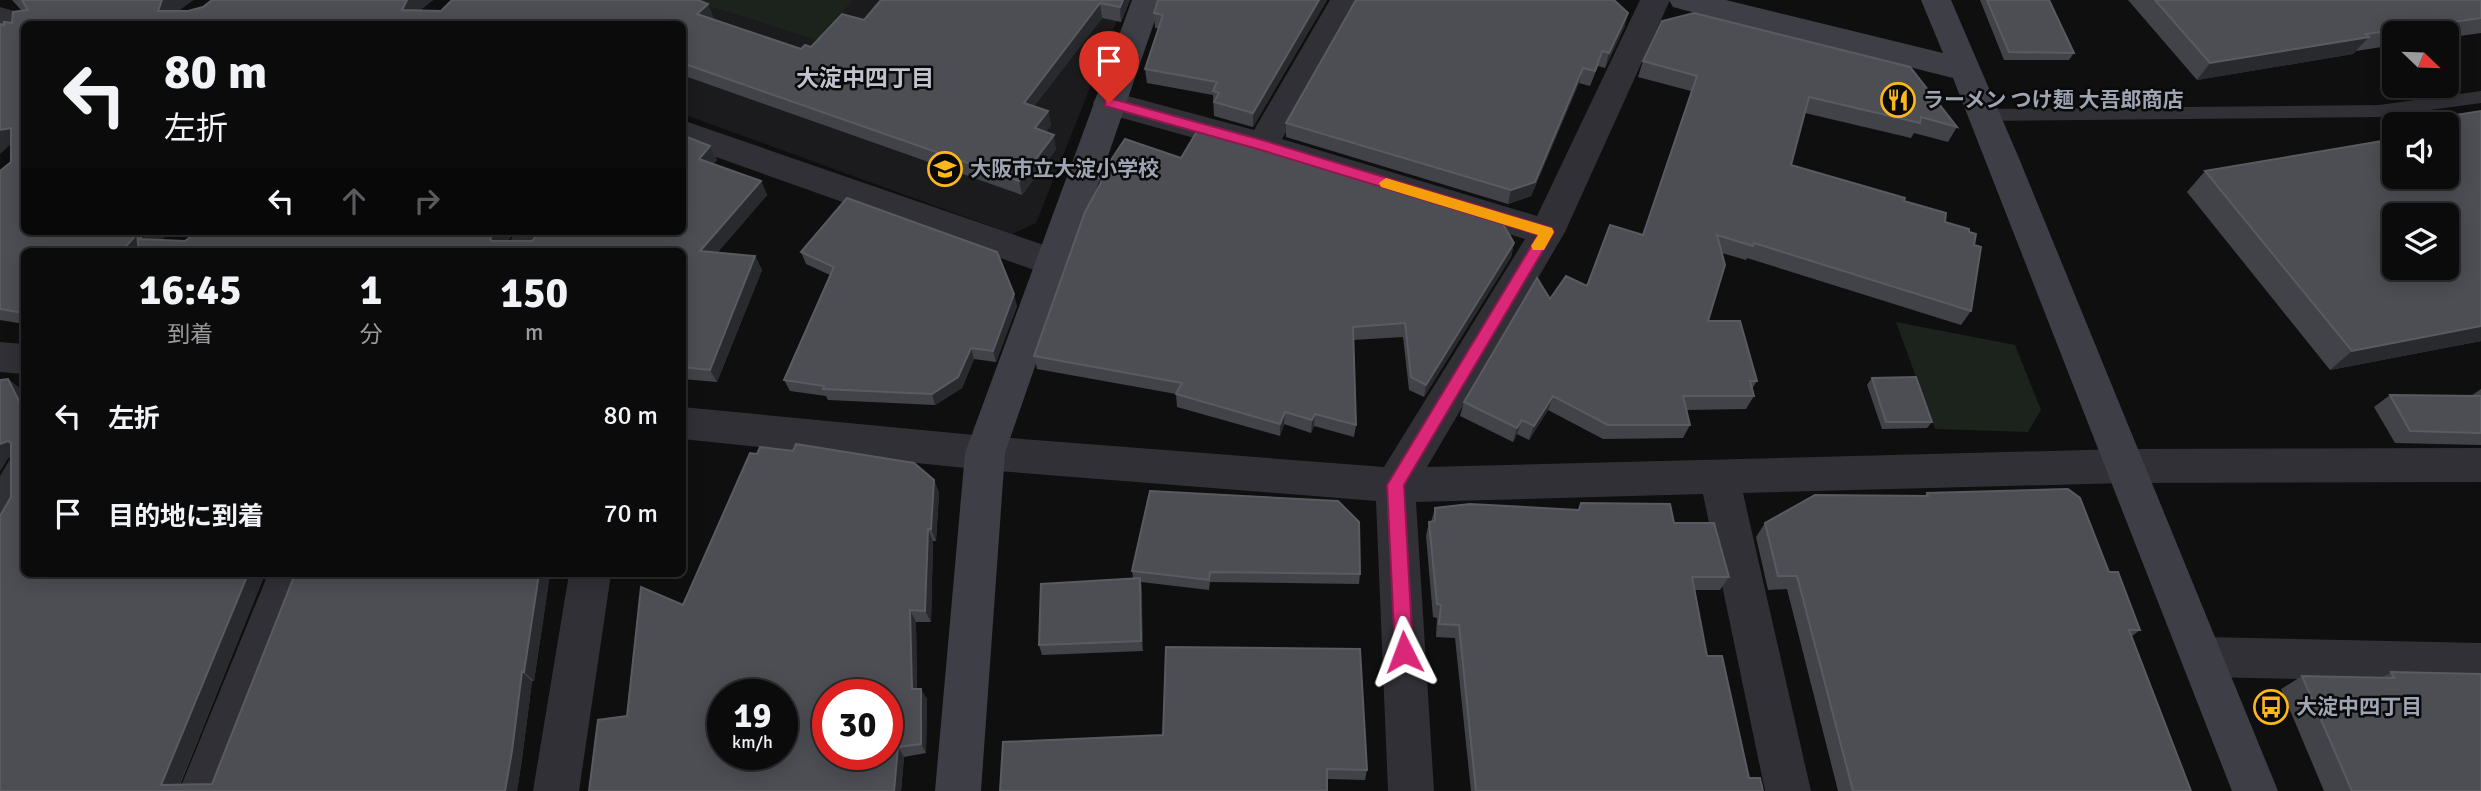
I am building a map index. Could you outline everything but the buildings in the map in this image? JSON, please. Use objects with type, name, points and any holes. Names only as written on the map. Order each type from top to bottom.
[{"type":"street","points":[[958,791],[985,453],[1147,0]]},
{"type":"street","points":[[1262,145],[1345,0]]},
{"type":"street","points":[[1412,791],[1395,485],[1547,232],[1655,0]]},
{"type":"street","points":[[1684,0],[1968,70]]},
{"type":"street","points":[[1936,0],[1968,70],[2124,466],[2204,657],[2255,791]]},
{"type":"street","points":[[0,18],[21,24]]},
{"type":"street","points":[[1109,103],[1262,145],[1547,232]]},
{"type":"street","points":[[686,133],[1054,263]]},
{"type":"street","points":[[0,357],[21,359]]},
{"type":"street","points":[[686,423],[985,453],[1395,485],[2124,466],[2481,465]]},
{"type":"street","points":[[0,513],[21,476]]},
{"type":"street","points":[[1719,476],[1788,791]]},
{"type":"street","points":[[202,791],[288,577]]},
{"type":"street","points":[[555,791],[590,577]]},
{"type":"street","points":[[2204,657],[2481,663]]},
{"type":"lane","points":[[1985,116],[2379,111],[2481,96]]},
{"type":"shaded area","name":"大阪市立大淀小学校","points":[[484,0],[1125,0],[1036,223],[1012,234],[686,115],[686,21],[464,21]]},
{"type":"shaded area","points":[[690,0],[853,0],[817,40]]},
{"type":"shaded area","points":[[1896,322],[2015,345],[2041,410],[2028,432],[1935,429]]},
{"type":"slow traffic","points":[[1386,183],[1547,232],[1539,246]]},
{"type":"place","name":"ラーメン つけ麺 大吾郎商店","points":[[1898,100]]},
{"type":"place","name":"大阪市立大淀小学校","points":[[945,169]]},
{"type":"place","name":"大淀中四丁目","points":[[2271,707]]},
{"type":"district","name":"大淀中四丁目","points":[[865,78]]},
{"type":"route","points":[[1109,103],[1262,145],[1547,232],[1395,485],[1404,652]]}]
